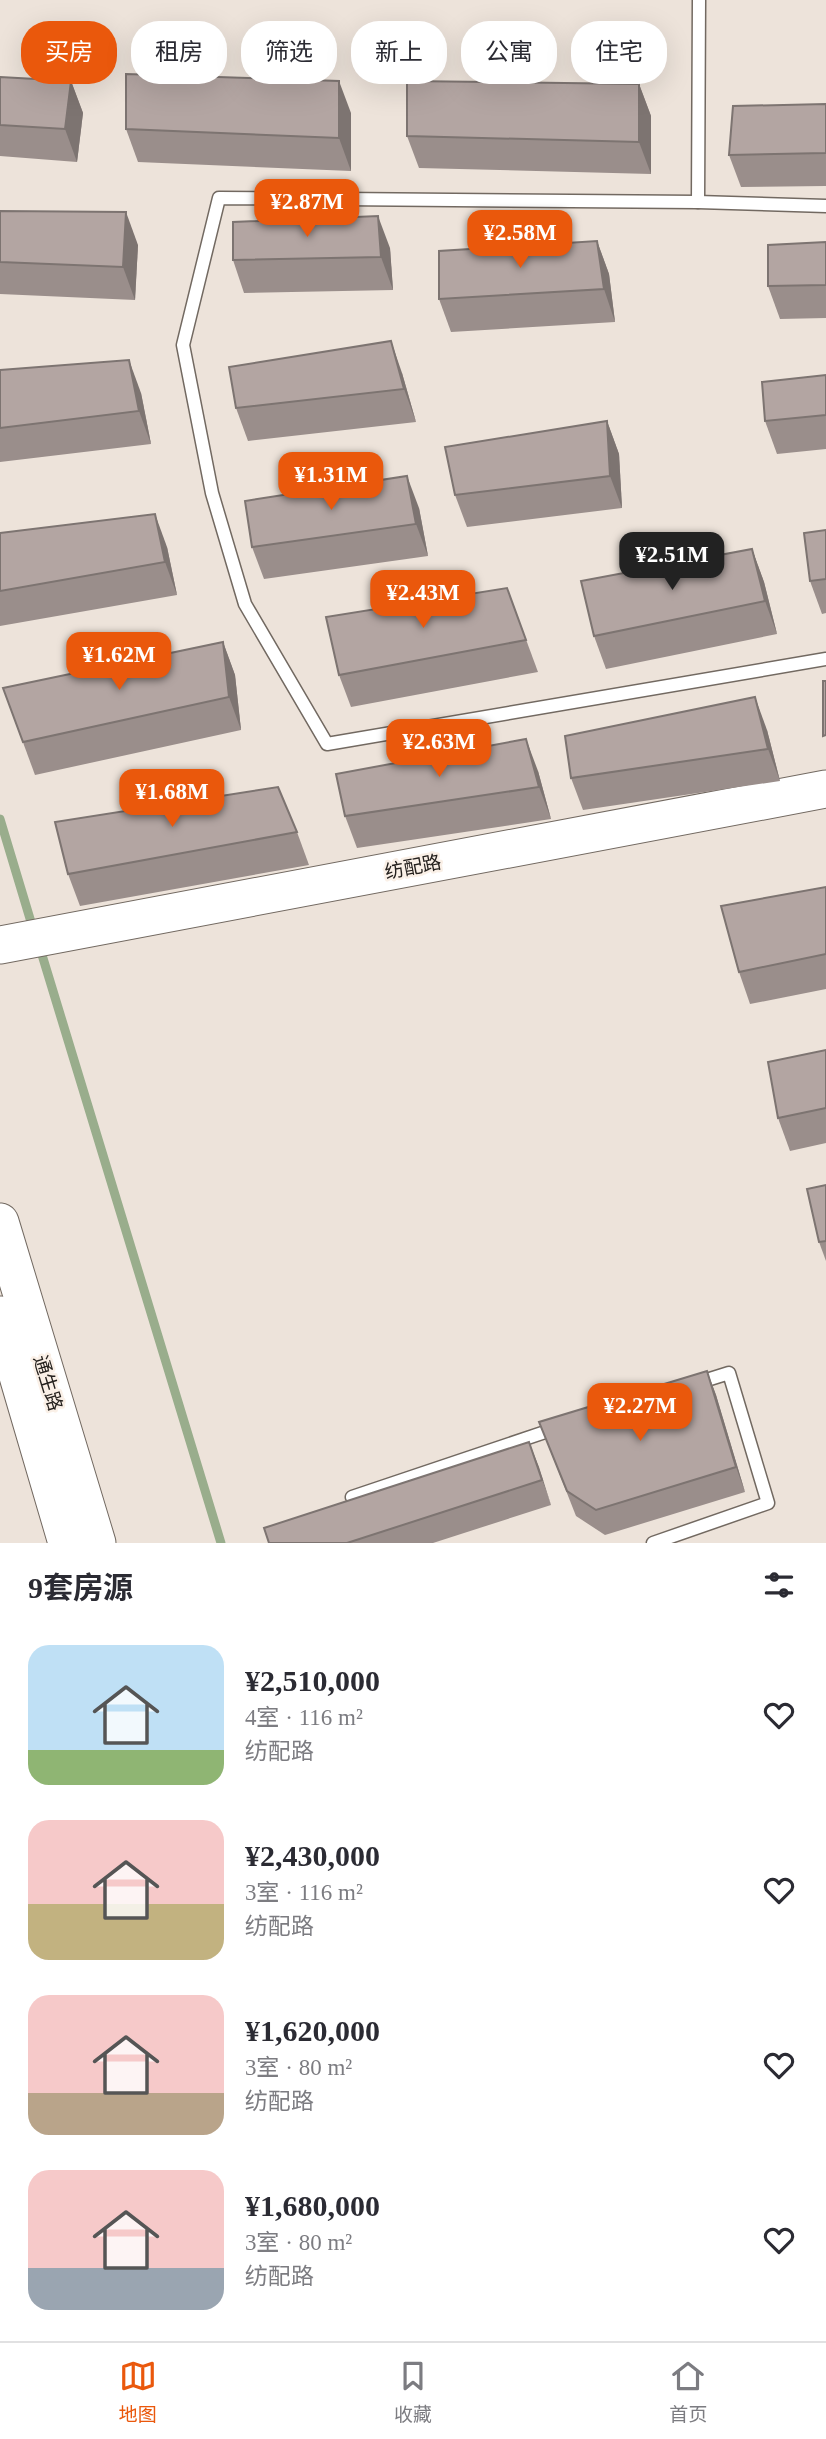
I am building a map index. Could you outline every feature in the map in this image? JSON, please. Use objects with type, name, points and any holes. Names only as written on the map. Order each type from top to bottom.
[{"type":"street","name":"纺配路","points":[[0,945],[826,789]]},
{"type":"street","name":"通生路","points":[[0,1222],[97,1543]]},
{"type":"street","name":"通生路","points":[[0,1315],[67,1543]]},
{"type":"lane","points":[[698,202],[699,0]]},
{"type":"lane","points":[[826,206],[698,202],[219,198],[183,345],[212,493],[245,604],[327,744],[826,659]]},
{"type":"lane","points":[[653,1543],[768,1503],[729,1373],[676,1390]]},
{"type":"lane","points":[[352,1497],[570,1424]]},
{"type":"building","points":[[126,74],[131,74],[131,84],[227,84],[227,77],[241,78],[241,84],[337,84],[339,81],[339,138],[126,129]]},
{"type":"building","points":[[0,77],[21,78],[21,84],[71,84],[65,129],[0,125]]},
{"type":"building","points":[[447,82],[461,82],[461,84],[639,84],[639,142],[407,136],[407,84],[447,84]]},
{"type":"building","points":[[826,104],[826,153],[729,155],[733,106]]},
{"type":"building","points":[[0,211],[126,212],[123,267],[0,262]]},
{"type":"building","points":[[378,216],[381,257],[233,260],[233,222]]},
{"type":"building","points":[[597,241],[604,289],[439,299],[439,251]]},
{"type":"building","points":[[826,242],[826,285],[768,286],[768,245]]},
{"type":"building","points":[[391,341],[404,389],[236,408],[229,367]]},
{"type":"building","points":[[129,360],[139,411],[0,428],[0,370]]},
{"type":"building","points":[[826,375],[826,415],[765,421],[762,382]]},
{"type":"building","points":[[607,421],[610,476],[455,495],[445,447]]},
{"type":"building","points":[[407,476],[416,524],[252,547],[245,501]]},
{"type":"building","points":[[155,514],[165,562],[0,591],[0,533]]},
{"type":"building","points":[[826,530],[826,579],[810,581],[804,533]]},
{"type":"building","points":[[752,549],[765,601],[594,636],[581,581]]},
{"type":"building","points":[[507,588],[526,640],[339,675],[326,617]]},
{"type":"building","points":[[223,642],[229,697],[23,742],[3,688]]},
{"type":"building","points":[[823,681],[826,681],[826,735],[823,736]]},
{"type":"building","points":[[755,697],[768,749],[571,778],[565,736]]},
{"type":"building","points":[[526,739],[539,787],[345,816],[336,774]]},
{"type":"building","points":[[278,787],[297,832],[68,874],[55,822]]},
{"type":"building","points":[[826,887],[826,954],[739,972],[721,906]]},
{"type":"building","points":[[826,1050],[826,1108],[778,1118],[768,1062]]},
{"type":"building","points":[[826,1185],[826,1241],[819,1242],[807,1189]]},
{"type":"building","points":[[707,1371],[736,1467],[596,1510],[567,1491],[539,1422]]},
{"type":"building","points":[[529,1442],[542,1480],[347,1543],[269,1543],[264,1528]]},
{"type":"waterway","points":[[0,819],[34,932]]},
{"type":"waterway","points":[[39,945],[221,1543]]}]
